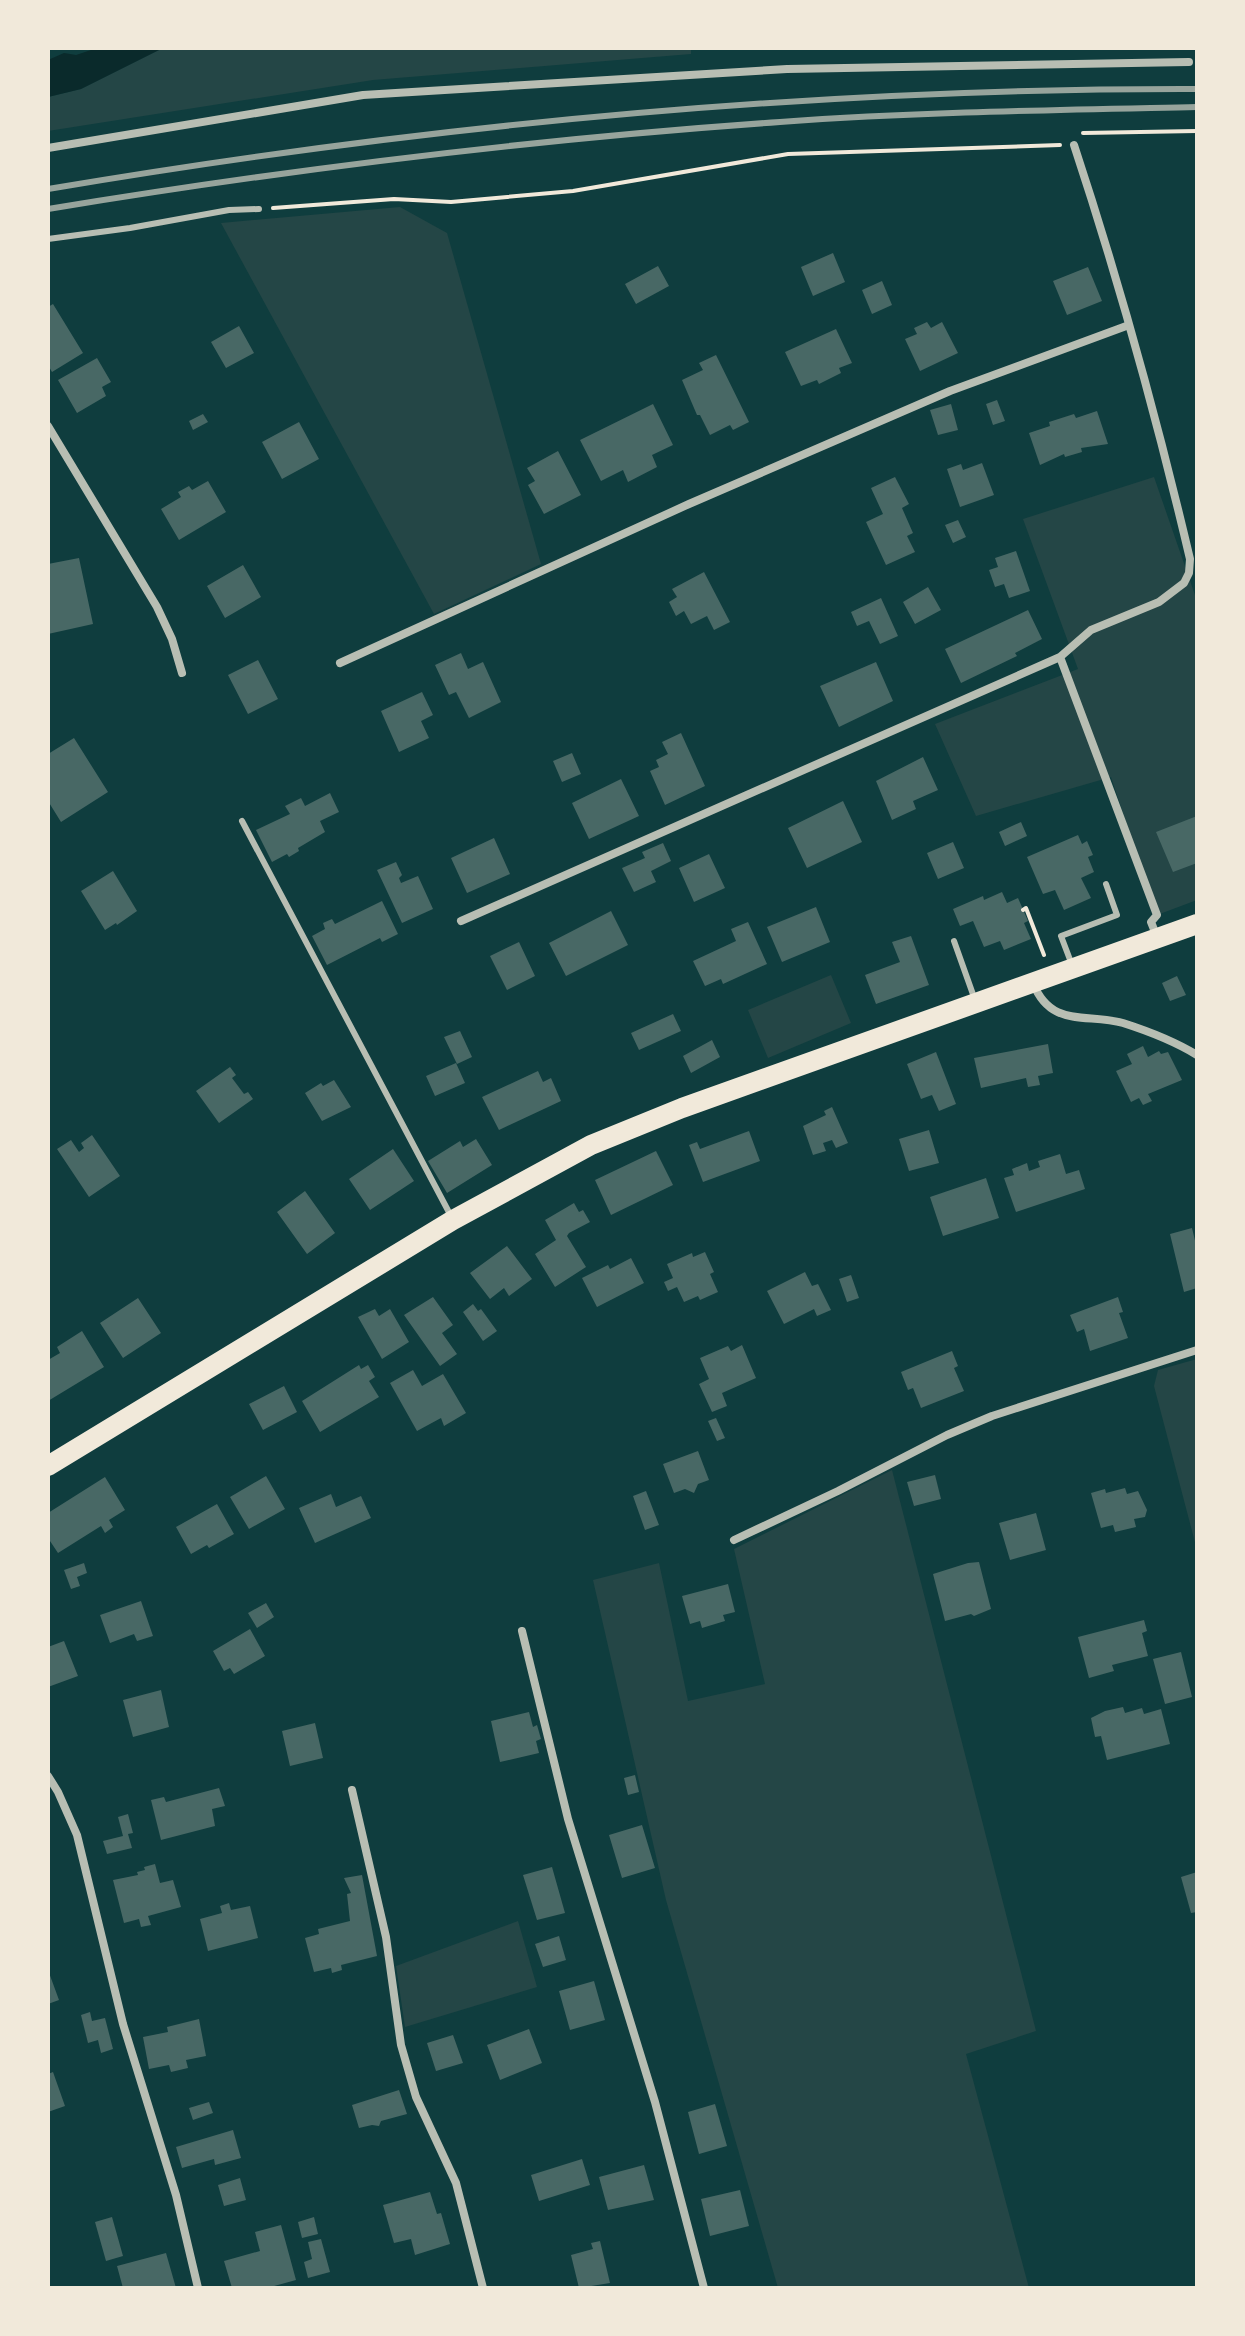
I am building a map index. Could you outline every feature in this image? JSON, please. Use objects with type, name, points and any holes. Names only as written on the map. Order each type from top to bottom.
[{"type":"main road","points":[[48,1466],[453,1220],[527,1178],[636,1126],[1197,924]]},
{"type":"street","points":[[48,148],[363,95],[787,69],[1189,62]]},
{"type":"street","points":[[461,921],[1060,657],[1091,630],[1159,602],[1184,583],[1189,573],[1190,559],[1166,459],[1104,236],[1074,145]]},
{"type":"street","points":[[340,663],[689,504],[921,404],[1129,325]]},
{"type":"street","points":[[48,426],[157,607],[172,639],[182,673]]},
{"type":"street","points":[[1060,657],[1157,915],[1151,922],[1157,938]]},
{"type":"street","points":[[1033,983],[1039,998],[1050,1008],[1069,1017],[1121,1023],[1178,1043],[1197,1055]]},
{"type":"street","points":[[734,1540],[992,1416],[1197,1350]]},
{"type":"street","points":[[522,1631],[568,1819],[655,2102],[704,2288]]},
{"type":"street","points":[[48,1776],[77,1835],[123,2024],[176,2195],[198,2288]]},
{"type":"street","points":[[352,1790],[386,1937],[401,2045],[416,2097],[456,2183],[483,2288]]},
{"type":"lane","points":[[48,239],[229,210],[259,209]]},
{"type":"lane","points":[[242,821],[453,1220]]},
{"type":"lane","points":[[1073,968],[1061,936],[1117,915],[1106,884]]},
{"type":"lane","points":[[954,941],[976,1004]]},
{"type":"path","points":[[259,209],[394,199],[451,202],[573,191],[788,154],[1074,145],[1075,133],[1197,131]]},
{"type":"path","points":[[1023,910],[1026,908],[1045,960]]},
{"type":"shaded area","points":[[97,48],[163,48],[81,89],[48,97],[48,60],[64,53],[76,55]]},
{"type":"shaded area","points":[[163,48],[691,48],[691,54],[373,80],[48,131],[48,97],[81,89]]},
{"type":"shaded area","points":[[400,207],[447,233],[541,564],[434,614],[221,223]]},
{"type":"shaded area","points":[[1154,477],[1197,601],[1197,900],[1157,915],[1111,777],[976,816],[935,724],[1078,669],[1023,519]]},
{"type":"shaded area","points":[[831,975],[851,1023],[768,1058],[748,1010]]},
{"type":"shaded area","points":[[1197,1359],[1197,1550],[1154,1386],[1158,1370]]},
{"type":"shaded area","points":[[892,1470],[1036,2031],[966,2054],[1029,2288],[778,2288],[666,1900],[593,1580],[659,1563],[688,1701],[765,1684],[734,1549]]},
{"type":"shaded area","points":[[518,1921],[537,1987],[405,2027],[396,1966]]},
{"type":"building","points":[[833,253],[845,282],[813,296],[801,267]]},
{"type":"building","points":[[658,266],[669,286],[636,304],[625,284]]},
{"type":"building","points":[[1088,267],[1102,301],[1067,315],[1053,281]]},
{"type":"building","points":[[882,281],[892,305],[872,314],[862,290]]},
{"type":"building","points":[[53,304],[83,353],[52,372],[48,365],[48,307]]},
{"type":"building","points":[[927,322],[931,328],[942,322],[958,353],[920,371],[905,339],[917,334],[914,328]]},
{"type":"building","points":[[239,326],[254,353],[226,368],[211,342]]},
{"type":"building","points":[[836,329],[852,363],[839,368],[841,373],[819,384],[817,380],[801,386],[785,352]]},
{"type":"building","points":[[716,355],[749,422],[733,430],[730,425],[710,435],[700,415],[697,415],[682,380],[703,370],[699,363]]},
{"type":"building","points":[[97,358],[111,382],[102,387],[106,396],[77,413],[58,380]]},
{"type":"building","points":[[997,400],[1005,421],[993,425],[986,404]]},
{"type":"building","points":[[653,404],[673,445],[652,455],[657,467],[628,482],[623,470],[601,481],[580,440]]},
{"type":"building","points":[[951,404],[958,430],[938,435],[930,410]]},
{"type":"building","points":[[1097,411],[1108,444],[1081,448],[1082,452],[1065,457],[1064,454],[1040,465],[1029,433],[1050,426],[1049,422]]},
{"type":"building","points":[[203,414],[208,422],[193,430],[189,421]]},
{"type":"building","points":[[299,422],[319,459],[282,479],[262,442]]},
{"type":"building","points":[[558,451],[581,495],[544,514],[528,485],[535,481],[527,468]]},
{"type":"building","points":[[982,463],[994,495],[960,507],[947,469],[961,464],[963,470]]},
{"type":"building","points":[[895,477],[909,504],[902,508],[913,533],[907,536],[915,552],[886,565],[866,522],[883,514],[871,488]]},
{"type":"building","points":[[208,481],[226,512],[179,540],[161,509],[181,497],[178,492],[189,486],[192,490]]},
{"type":"building","points":[[958,520],[966,537],[953,543],[945,525]]},
{"type":"building","points":[[1016,551],[1030,591],[1009,598],[1004,584],[995,587],[989,570],[998,567],[995,558]]},
{"type":"building","points":[[79,558],[93,624],[48,634],[48,564]]},
{"type":"building","points":[[243,565],[261,597],[225,618],[207,586]]},
{"type":"building","points":[[704,572],[730,622],[714,630],[707,616],[691,624],[684,611],[676,616],[669,602],[677,597],[672,589]]},
{"type":"building","points":[[928,587],[941,610],[915,624],[903,602]]},
{"type":"building","points":[[881,598],[898,636],[880,644],[869,621],[857,626],[851,612]]},
{"type":"building","points":[[1028,610],[1042,639],[1015,653],[1017,656],[961,683],[945,649]]},
{"type":"building","points":[[461,653],[468,669],[483,662],[501,702],[469,718],[456,692],[449,695],[435,665]]},
{"type":"building","points":[[258,660],[278,699],[248,714],[228,675]]},
{"type":"building","points":[[876,662],[893,701],[839,727],[820,686]]},
{"type":"building","points":[[422,692],[433,715],[421,721],[429,738],[399,752],[381,711]]},
{"type":"building","points":[[681,733],[705,786],[665,805],[650,771],[659,767],[656,760],[668,754],[662,742]]},
{"type":"building","points":[[74,738],[108,792],[61,822],[48,801],[48,754]]},
{"type":"building","points":[[572,753],[581,774],[562,782],[553,761]]},
{"type":"building","points":[[923,757],[938,790],[913,801],[916,809],[892,820],[876,781]]},
{"type":"building","points":[[621,779],[639,816],[589,839],[572,803]]},
{"type":"building","points":[[330,793],[339,812],[320,821],[325,832],[289,857],[287,854],[272,862],[256,830],[290,814],[285,806],[301,798],[305,806]]},
{"type":"building","points":[[843,801],[862,842],[807,868],[788,828]]},
{"type":"building","points":[[1197,816],[1197,863],[1173,872],[1156,832]]},
{"type":"building","points":[[1021,822],[1027,836],[1005,846],[999,832]]},
{"type":"building","points":[[1078,835],[1082,844],[1087,841],[1093,855],[1088,857],[1094,872],[1081,878],[1091,898],[1064,910],[1055,890],[1043,894],[1027,857]]},
{"type":"building","points":[[494,838],[510,874],[467,893],[451,858]]},
{"type":"building","points":[[953,842],[964,868],[938,879],[927,853]]},
{"type":"building","points":[[663,843],[671,861],[651,871],[656,882],[634,892],[622,868],[645,858],[642,852]]},
{"type":"building","points":[[709,854],[725,888],[694,902],[679,868]]},
{"type":"building","points":[[396,862],[402,875],[399,878],[401,883],[418,876],[433,909],[402,923],[377,870]]},
{"type":"building","points":[[113,871],[137,911],[105,930],[81,891]]},
{"type":"building","points":[[1002,892],[1007,903],[1018,898],[1028,921],[1024,923],[1031,939],[1004,950],[1000,941],[984,947],[973,921],[960,926],[953,909],[983,896],[984,900]]},
{"type":"building","points":[[382,901],[398,934],[382,942],[380,938],[327,965],[312,936],[325,929],[323,923],[332,919],[335,924]]},
{"type":"building","points":[[816,907],[830,942],[782,962],[767,927]]},
{"type":"building","points":[[611,911],[628,945],[566,976],[549,943]]},
{"type":"building","points":[[748,922],[767,964],[723,984],[721,979],[705,986],[693,961],[736,941],[731,929]]},
{"type":"building","points":[[911,936],[929,985],[876,1004],[865,975],[900,962],[892,942]]},
{"type":"building","points":[[519,942],[535,976],[507,990],[490,956]]},
{"type":"building","points":[[1177,976],[1186,995],[1170,1001],[1162,983]]},
{"type":"building","points":[[673,1014],[681,1031],[639,1050],[631,1033]]},
{"type":"building","points":[[460,1031],[472,1057],[457,1064],[444,1037]]},
{"type":"building","points":[[712,1040],[720,1057],[691,1073],[683,1056]]},
{"type":"building","points":[[1048,1044],[1053,1073],[1038,1076],[1040,1085],[1028,1087],[1026,1078],[981,1088],[974,1058]]},
{"type":"building","points":[[1143,1046],[1148,1057],[1159,1051],[1161,1054],[1168,1052],[1182,1080],[1148,1094],[1152,1101],[1143,1105],[1139,1098],[1131,1102],[1116,1071],[1132,1064],[1127,1054]]},
{"type":"building","points":[[936,1052],[956,1104],[939,1111],[932,1095],[921,1099],[907,1064]]},
{"type":"building","points":[[456,1063],[465,1083],[435,1096],[426,1076]]},
{"type":"building","points":[[230,1067],[236,1075],[232,1078],[244,1094],[248,1092],[253,1099],[219,1123],[196,1091]]},
{"type":"building","points":[[538,1071],[543,1082],[551,1078],[561,1101],[499,1130],[482,1097]]},
{"type":"building","points":[[334,1080],[351,1107],[322,1121],[305,1093],[321,1083],[323,1086]]},
{"type":"building","points":[[832,1107],[848,1143],[836,1148],[832,1140],[823,1143],[826,1151],[813,1155],[803,1126],[826,1115],[824,1111]]},
{"type":"building","points":[[929,1130],[939,1163],[909,1171],[899,1139]]},
{"type":"building","points":[[749,1131],[760,1161],[703,1182],[689,1145],[697,1142],[700,1149]]},
{"type":"building","points":[[92,1135],[120,1176],[89,1197],[57,1149],[71,1140],[79,1152],[84,1148],[81,1143]]},
{"type":"building","points":[[476,1139],[492,1165],[447,1193],[428,1161],[460,1141],[463,1147]]},
{"type":"building","points":[[393,1149],[414,1181],[370,1210],[349,1179]]},
{"type":"building","points":[[656,1151],[673,1185],[611,1215],[595,1180]]},
{"type":"building","points":[[1060,1154],[1066,1174],[1079,1170],[1085,1189],[1016,1212],[1004,1178],[1014,1175],[1012,1169],[1027,1163],[1029,1171],[1040,1167],[1038,1161]]},
{"type":"building","points":[[986,1178],[999,1218],[943,1236],[930,1197]]},
{"type":"building","points":[[305,1191],[335,1233],[307,1254],[277,1212]]},
{"type":"building","points":[[574,1203],[590,1222],[567,1236],[586,1267],[555,1287],[535,1254],[556,1240],[545,1220]]},
{"type":"building","points":[[1192,1228],[1197,1249],[1197,1288],[1184,1292],[1170,1234]]},
{"type":"building","points":[[507,1246],[532,1279],[509,1296],[504,1288],[490,1299],[470,1273]]},
{"type":"building","points":[[705,1252],[718,1292],[700,1300],[698,1296],[684,1302],[677,1287],[668,1291],[664,1282],[673,1278],[667,1264],[692,1253],[693,1257]]},
{"type":"building","points":[[631,1258],[644,1283],[597,1307],[582,1278]]},
{"type":"building","points":[[805,1272],[812,1286],[818,1284],[831,1310],[817,1316],[814,1309],[784,1324],[767,1291]]},
{"type":"building","points":[[851,1275],[859,1298],[847,1302],[839,1279]]},
{"type":"building","points":[[433,1297],[453,1325],[442,1333],[457,1354],[440,1366],[404,1315]]},
{"type":"building","points":[[1118,1297],[1123,1312],[1119,1313],[1128,1338],[1090,1351],[1084,1329],[1077,1332],[1070,1315]]},
{"type":"building","points":[[138,1298],[161,1333],[123,1358],[100,1323]]},
{"type":"building","points":[[473,1304],[478,1311],[481,1309],[497,1331],[483,1341],[463,1312]]},
{"type":"building","points":[[375,1309],[379,1316],[390,1309],[409,1342],[382,1359],[358,1317]]},
{"type":"building","points":[[82,1331],[104,1367],[48,1401],[48,1360],[60,1353],[57,1347]]},
{"type":"building","points":[[742,1345],[756,1378],[722,1393],[727,1406],[712,1412],[699,1384],[709,1379],[700,1358],[728,1346],[731,1351]]},
{"type":"building","points":[[952,1351],[958,1366],[954,1368],[964,1391],[921,1408],[913,1388],[908,1390],[901,1372]]},
{"type":"building","points":[[359,1365],[361,1369],[368,1365],[375,1377],[369,1381],[379,1397],[320,1432],[302,1401]]},
{"type":"building","points":[[413,1370],[422,1386],[443,1374],[466,1413],[444,1426],[441,1418],[417,1431],[390,1383]]},
{"type":"building","points":[[284,1386],[297,1412],[263,1430],[249,1404]]},
{"type":"building","points":[[716,1418],[725,1438],[717,1441],[708,1421]]},
{"type":"building","points":[[698,1451],[709,1480],[698,1484],[694,1493],[685,1489],[674,1493],[663,1464]]},
{"type":"building","points":[[935,1475],[941,1499],[914,1506],[907,1482]]},
{"type":"building","points":[[266,1476],[285,1509],[249,1529],[230,1497]]},
{"type":"building","points":[[105,1477],[125,1510],[109,1520],[113,1527],[105,1533],[101,1526],[58,1553],[48,1538],[48,1513]]},
{"type":"building","points":[[1125,1488],[1127,1494],[1138,1491],[1147,1510],[1145,1517],[1134,1519],[1136,1527],[1115,1532],[1113,1525],[1101,1528],[1091,1493]]},
{"type":"building","points":[[646,1491],[659,1525],[645,1530],[633,1496]]},
{"type":"building","points":[[331,1494],[336,1507],[361,1496],[371,1518],[315,1543],[299,1508]]},
{"type":"building","points":[[217,1504],[234,1534],[191,1554],[176,1527]]},
{"type":"building","points":[[1036,1513],[1046,1550],[1010,1560],[999,1523]]},
{"type":"building","points":[[979,1562],[991,1609],[974,1616],[971,1614],[945,1621],[933,1574]]},
{"type":"building","points":[[84,1563],[87,1573],[77,1577],[80,1586],[71,1589],[64,1570]]},
{"type":"building","points":[[728,1584],[735,1612],[723,1615],[725,1621],[702,1628],[700,1621],[690,1624],[682,1596]]},
{"type":"building","points":[[141,1601],[153,1636],[137,1641],[134,1634],[110,1643],[100,1615]]},
{"type":"building","points":[[266,1603],[274,1617],[257,1628],[248,1613]]},
{"type":"building","points":[[1144,1620],[1147,1631],[1142,1633],[1148,1656],[1112,1665],[1114,1671],[1089,1678],[1078,1637]]},
{"type":"building","points":[[250,1629],[265,1656],[234,1674],[230,1668],[224,1671],[213,1651]]},
{"type":"building","points":[[64,1641],[78,1676],[48,1687],[48,1647]]},
{"type":"building","points":[[1181,1652],[1192,1697],[1165,1704],[1153,1659]]},
{"type":"building","points":[[161,1690],[169,1727],[133,1737],[123,1700]]},
{"type":"building","points":[[1123,1707],[1125,1713],[1142,1708],[1144,1714],[1161,1709],[1170,1744],[1107,1760],[1101,1736],[1095,1737],[1091,1718]]},
{"type":"building","points":[[529,1712],[533,1727],[537,1725],[541,1739],[536,1741],[539,1753],[500,1762],[491,1721]]},
{"type":"building","points":[[315,1723],[323,1758],[290,1766],[282,1731]]},
{"type":"building","points":[[635,1775],[639,1792],[628,1795],[624,1778]]},
{"type":"building","points":[[219,1788],[225,1806],[212,1809],[215,1826],[161,1840],[151,1800],[164,1797],[166,1802]]},
{"type":"building","points":[[128,1814],[133,1833],[128,1834],[132,1848],[107,1854],[103,1841],[123,1836],[118,1817]]},
{"type":"building","points":[[642,1825],[655,1868],[622,1878],[609,1835]]},
{"type":"building","points":[[155,1864],[160,1883],[173,1880],[181,1907],[148,1916],[151,1925],[141,1927],[139,1919],[124,1923],[113,1880],[138,1875],[137,1872],[145,1870],[144,1867]]},
{"type":"building","points":[[552,1867],[565,1913],[537,1920],[523,1875]]},
{"type":"building","points":[[1197,1872],[1197,1912],[1191,1913],[1181,1877]]},
{"type":"building","points":[[362,1875],[377,1956],[341,1965],[342,1970],[332,1973],[331,1968],[314,1972],[305,1938],[319,1934],[318,1929],[350,1921],[347,1894],[351,1893],[344,1878]]},
{"type":"building","points":[[229,1903],[231,1910],[250,1906],[258,1938],[208,1951],[200,1919],[222,1913],[220,1906]]},
{"type":"building","points":[[559,1936],[566,1960],[543,1967],[535,1944]]},
{"type":"building","points":[[48,1970],[59,2000],[48,2004]]},
{"type":"building","points":[[594,1981],[605,2020],[570,2030],[559,1991]]},
{"type":"building","points":[[90,2012],[92,2021],[105,2018],[113,2049],[101,2053],[98,2040],[88,2043],[81,2015]]},
{"type":"building","points":[[199,2019],[206,2056],[186,2060],[188,2068],[171,2072],[169,2065],[149,2069],[143,2037],[168,2032],[167,2027]]},
{"type":"building","points":[[529,2029],[542,2063],[500,2080],[487,2045]]},
{"type":"building","points":[[453,2035],[463,2063],[436,2071],[427,2043]]},
{"type":"building","points":[[53,2072],[65,2106],[48,2112],[48,2074]]},
{"type":"building","points":[[399,2090],[407,2114],[381,2121],[379,2126],[359,2128],[352,2105]]},
{"type":"building","points":[[209,2102],[213,2113],[193,2120],[189,2108]]},
{"type":"building","points":[[715,2104],[727,2146],[699,2154],[688,2112]]},
{"type":"building","points":[[233,2130],[241,2158],[215,2165],[214,2159],[182,2168],[176,2147]]},
{"type":"building","points":[[582,2159],[590,2185],[539,2201],[531,2175]]},
{"type":"building","points":[[644,2165],[654,2200],[608,2210],[599,2177]]},
{"type":"building","points":[[240,2178],[246,2200],[224,2206],[218,2185]]},
{"type":"building","points":[[740,2190],[749,2226],[710,2236],[701,2199]]},
{"type":"building","points":[[430,2192],[437,2214],[441,2213],[450,2244],[415,2255],[411,2239],[394,2243],[383,2205]]},
{"type":"building","points":[[112,2217],[123,2256],[106,2261],[95,2222]]},
{"type":"building","points":[[314,2217],[318,2234],[302,2238],[298,2222]]},
{"type":"building","points":[[281,2225],[296,2280],[267,2288],[232,2288],[224,2261],[260,2251],[255,2232]]},
{"type":"building","points":[[321,2239],[330,2272],[308,2278],[304,2262],[312,2259],[308,2242]]},
{"type":"building","points":[[600,2241],[610,2283],[579,2288],[571,2255],[593,2249],[591,2243]]},
{"type":"building","points":[[166,2253],[176,2288],[123,2288],[117,2266]]},
{"type":"railway","points":[[48,189],[333,146],[621,115],[909,95],[1197,89]]},
{"type":"railway","points":[[48,209],[230,181],[596,137],[884,116],[1197,107]]}]
